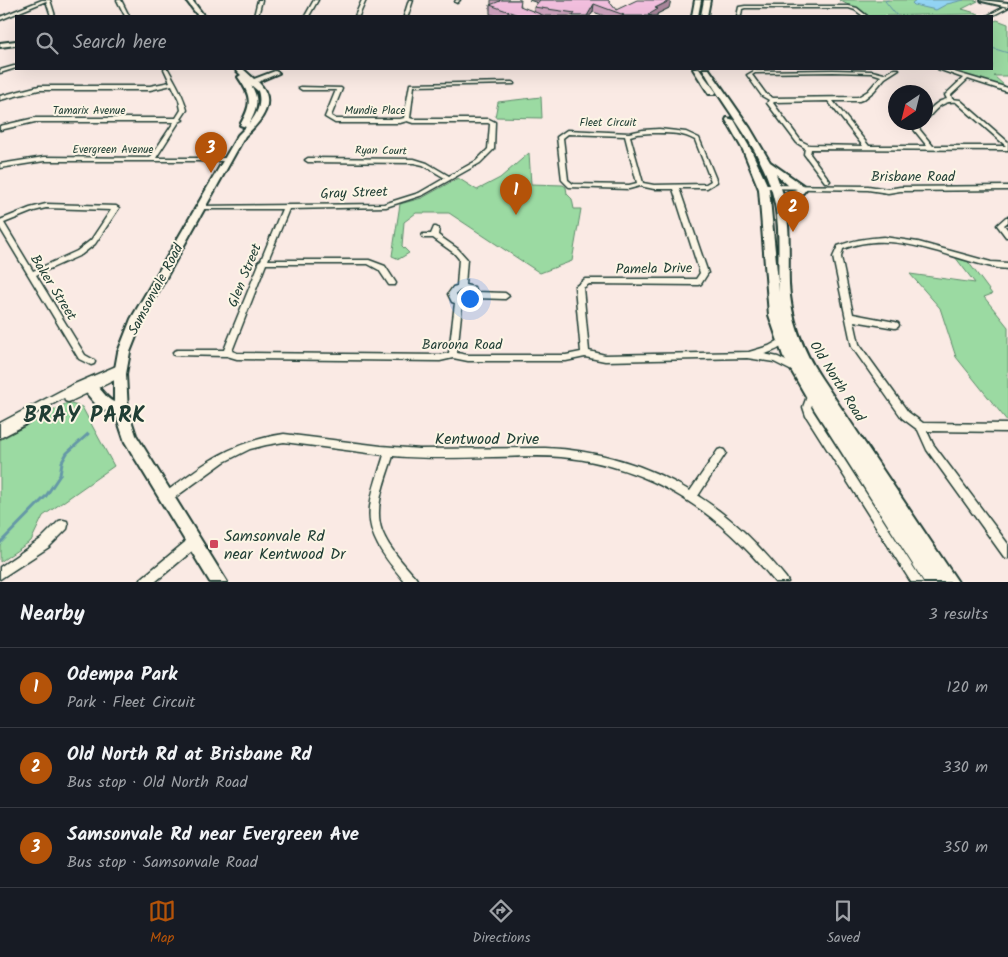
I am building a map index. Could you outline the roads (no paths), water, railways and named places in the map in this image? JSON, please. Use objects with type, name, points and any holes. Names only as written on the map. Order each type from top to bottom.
[{"type":"main road","points":[[189,0],[199,15]]},
{"type":"main road","points":[[695,15],[698,0]]},
{"type":"main road","points":[[704,15],[707,0]]},
{"type":"main road","points":[[984,0],[1006,7]]},
{"type":"main road","points":[[0,45],[15,43]]},
{"type":"main road","name":"Samsonvale Road","points":[[241,70],[264,82]]},
{"type":"main road","name":"Old North Road","points":[[697,70],[734,126],[771,188],[767,206],[773,300],[783,341],[797,370],[812,394],[934,582]]},
{"type":"main road","name":"Old North Road","points":[[707,70],[767,164],[787,317],[796,344],[822,391],[950,582]]},
{"type":"main road","name":"Samsonvale Road","points":[[219,582],[136,450],[121,411],[121,371],[124,352],[137,319],[227,160],[242,135],[250,128],[261,111],[264,99],[264,82]]},
{"type":"main road","name":"Samsonvale Road","points":[[242,135],[242,128],[264,82]]},
{"type":"main road","points":[[767,164],[776,168],[787,180],[799,187],[800,191],[771,188]]},
{"type":"main road","points":[[89,388],[95,392],[104,404],[121,411]]},
{"type":"street","points":[[0,19],[47,0],[53,15]]},
{"type":"street","points":[[119,0],[126,15]]},
{"type":"street","points":[[256,15],[260,0]]},
{"type":"street","points":[[308,15],[316,0]]},
{"type":"street","points":[[356,15],[364,0]]},
{"type":"street","points":[[406,15],[410,0]]},
{"type":"street","points":[[739,15],[740,8],[745,7],[842,4],[856,9],[864,15]]},
{"type":"street","points":[[991,15],[1006,7]]},
{"type":"street","points":[[0,72],[15,67]]},
{"type":"street","points":[[152,159],[180,120],[184,110],[174,83],[167,70]]},
{"type":"street","points":[[885,76],[872,72],[833,71],[750,74],[764,95],[772,100],[829,99],[864,98],[885,76],[892,74],[896,70]]},
{"type":"street","points":[[943,70],[1008,90]]},
{"type":"street","points":[[950,99],[948,95],[967,77]]},
{"type":"street","points":[[0,98],[39,88],[150,88],[174,83]]},
{"type":"street","points":[[407,118],[412,84],[512,83]]},
{"type":"street","name":"Mundie Place","points":[[302,88],[339,89],[328,117],[335,121],[400,120],[407,118],[413,121],[489,121]]},
{"type":"street","points":[[829,99],[868,148]]},
{"type":"street","points":[[933,109],[940,101],[950,99],[963,104],[1008,147]]},
{"type":"street","points":[[772,100],[770,103],[798,142],[808,147],[918,149],[930,146],[946,149],[1008,147]]},
{"type":"street","name":"Tamarix Avenue","points":[[0,128],[35,120],[180,120]]},
{"type":"street","name":"Gray Street","points":[[201,207],[384,206],[421,194],[478,162],[488,154],[493,143],[493,123],[489,121]]},
{"type":"street","points":[[917,130],[930,146]]},
{"type":"street","name":"Fleet Circuit","points":[[684,132],[698,139],[714,182],[707,186],[654,187],[640,184],[629,187],[569,185],[565,180],[560,137],[562,134],[684,132]]},
{"type":"street","points":[[627,134],[640,184]]},
{"type":"street","points":[[808,147],[807,154],[827,181]]},
{"type":"street","name":"Evergreen Avenue","points":[[0,166],[44,159],[227,160]]},
{"type":"street","name":"Ryan Court","points":[[308,160],[414,161],[425,164],[449,178]]},
{"type":"street","name":"Pamela Drive","points":[[586,354],[579,287],[588,281],[698,282],[704,273],[675,186]]},
{"type":"street","name":"Brisbane Road","points":[[799,187],[868,188],[888,191],[900,189],[1008,188]]},
{"type":"street","points":[[0,222],[32,209],[46,206],[116,208],[93,242],[79,253],[32,274]]},
{"type":"street","name":"Glen Street","points":[[227,353],[262,262],[286,207]]},
{"type":"street","points":[[1008,219],[1000,225],[1008,235]]},
{"type":"street","name":"Baker Street","points":[[0,222],[82,357],[91,362]]},
{"type":"street","points":[[425,236],[435,233],[463,259],[461,288]]},
{"type":"street","points":[[1008,266],[994,265],[887,239],[856,241],[840,248],[837,257],[855,345],[905,415],[921,427],[930,447],[1008,552]]},
{"type":"street","points":[[262,262],[369,262],[382,268],[392,283]]},
{"type":"street","points":[[461,288],[471,289],[473,294],[470,300],[459,301],[455,300],[452,294],[456,289],[461,288]]},
{"type":"street","points":[[473,294],[505,296]]},
{"type":"street","points":[[453,355],[459,301]]},
{"type":"street","points":[[850,317],[896,325]]},
{"type":"street","name":"Baroona Road","points":[[177,353],[227,353],[237,356],[440,358],[453,355],[468,358],[566,358],[586,354],[606,358],[747,354],[771,349],[783,341]]},
{"type":"street","name":"Baroona Road","points":[[747,354],[775,359],[797,370]]},
{"type":"street","points":[[0,434],[121,371]]},
{"type":"street","points":[[0,428],[72,389],[121,371]]},
{"type":"street","points":[[812,394],[806,407],[809,413],[917,582]]},
{"type":"street","points":[[921,427],[1008,428]]},
{"type":"street","name":"Kentwood Drive","points":[[166,498],[236,449],[260,440],[284,438],[437,454],[560,453],[595,457],[632,467],[668,482],[692,496],[752,547],[782,582]]},
{"type":"street","points":[[390,450],[373,508],[374,525],[385,551],[412,582]]},
{"type":"street","points":[[692,496],[720,453]]},
{"type":"street","points":[[0,574],[45,543],[63,525]]},
{"type":"street","points":[[146,582],[194,542]]},
{"type":"water","points":[[916,0],[964,0],[947,4],[936,10],[914,5],[912,3]]},
{"type":"waterway","points":[[888,0],[885,1],[896,15]]},
{"type":"waterway","points":[[993,48],[1008,53]]},
{"type":"waterway","points":[[0,543],[46,496],[60,475],[62,462],[67,453],[88,434]]},
{"type":"place","name":"Samsonvale Rd near Evergreen Ave","points":[[211,173]]},
{"type":"place","name":"Odempa Park","points":[[516,215]]},
{"type":"place","name":"Old North Rd at Brisbane Rd","points":[[793,232]]},
{"type":"place","name":"Samsonvale Rd near Kentwood Dr","points":[[214,544]]},
{"type":"district","name":"BRAY PARK","points":[[85,414]]}]
